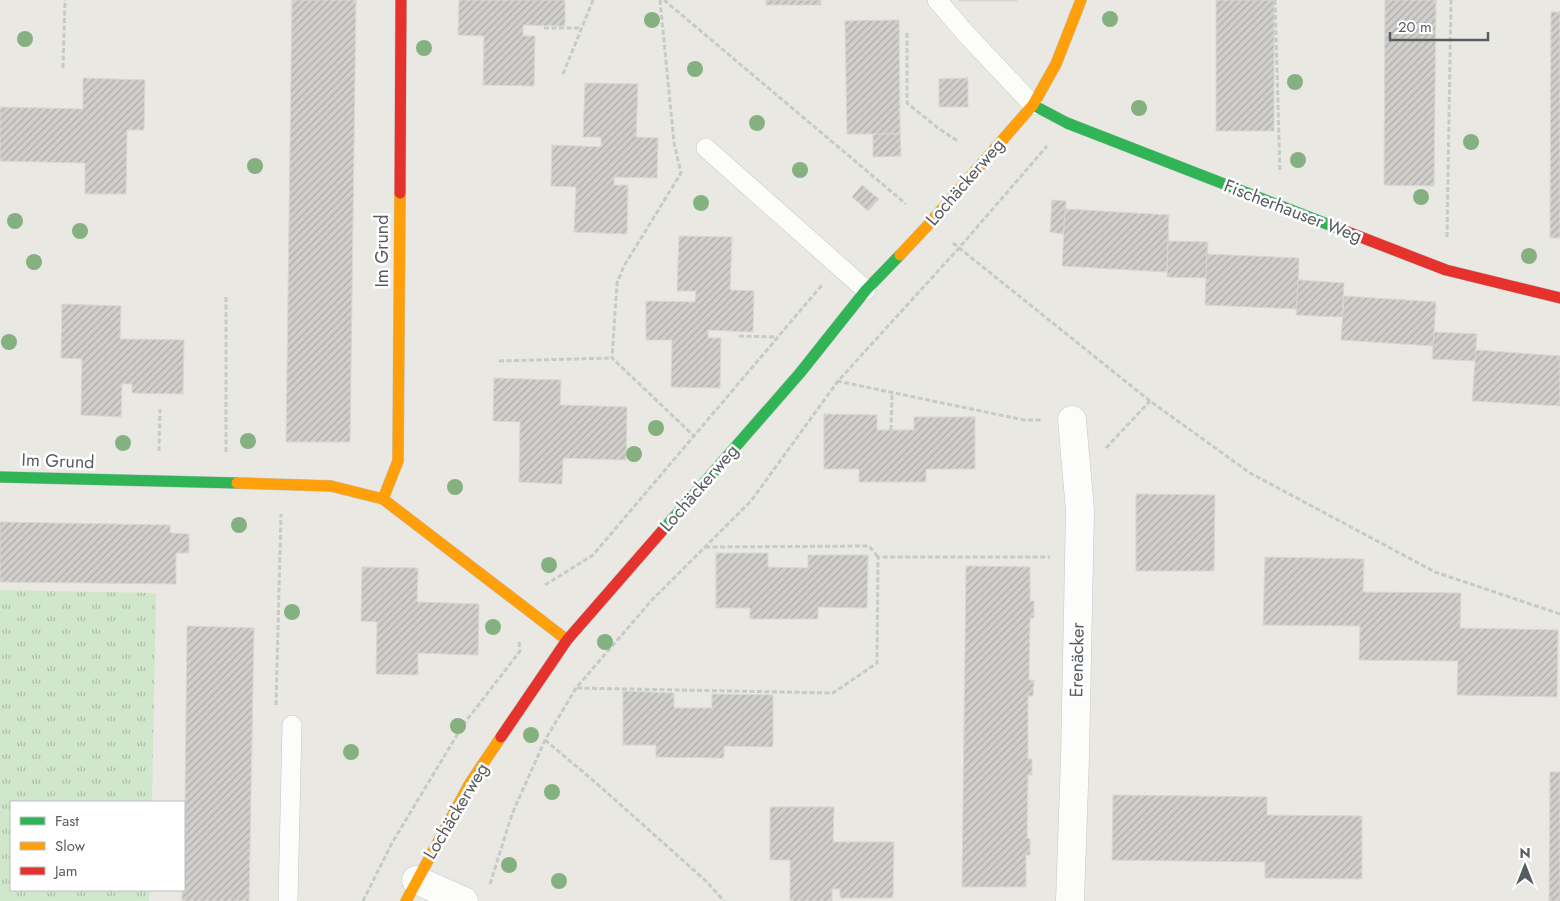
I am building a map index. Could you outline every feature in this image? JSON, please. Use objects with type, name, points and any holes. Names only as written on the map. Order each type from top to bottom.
[{"type":"street","name":"Im Grund","points":[[383,499],[398,461],[401,0]]},
{"type":"street","points":[[1033,104],[1056,64],[1082,0]]},
{"type":"street","name":"Lochäckerweg","points":[[411,890],[470,784],[568,640],[800,373],[866,290],[929,224],[1033,104]]},
{"type":"street","name":"Fischerhauser Weg","points":[[1033,104],[1068,123],[1446,270],[1560,298]]},
{"type":"street","name":"Erenäcker","points":[[1070,901],[1080,510],[1072,420]]},
{"type":"street","name":"Im Grund","points":[[0,477],[331,486],[383,499],[568,640]]},
{"type":"street","points":[[411,890],[476,897]]},
{"type":"lane","name":"Fischerhauser Weg","points":[[937,0],[967,35],[1033,104]]},
{"type":"lane","points":[[706,148],[866,290]]},
{"type":"lane","points":[[288,901],[292,725]]},
{"type":"path","points":[[63,68],[65,0]]},
{"type":"path","points":[[563,74],[593,0]]},
{"type":"path","points":[[612,358],[617,283],[624,266],[681,173],[674,143],[660,0]]},
{"type":"path","points":[[664,0],[929,224],[1150,401],[1250,473],[1435,572],[1560,614]]},
{"type":"path","points":[[1276,0],[1281,206]]},
{"type":"path","points":[[1446,270],[1451,0]]},
{"type":"path","points":[[544,28],[581,28]]},
{"type":"path","points":[[908,33],[908,104],[938,128],[985,159]]},
{"type":"path","points":[[476,897],[494,866],[512,814],[545,740],[576,688],[651,600],[751,501],[838,381],[959,248],[1068,123]]},
{"type":"path","points":[[226,296],[226,483]]},
{"type":"path","points":[[740,336],[778,337]]},
{"type":"path","points":[[499,361],[612,358],[694,436]]},
{"type":"path","points":[[838,381],[1024,420],[1072,420]]},
{"type":"path","points":[[891,430],[892,393]]},
{"type":"path","points":[[1077,479],[1150,401]]},
{"type":"path","points":[[159,481],[160,410]]},
{"type":"path","points":[[276,706],[281,485]]},
{"type":"path","points":[[576,688],[833,692],[877,663],[878,557],[869,546],[705,547]]},
{"type":"path","points":[[878,557],[1079,558]]},
{"type":"path","points":[[545,740],[596,782],[706,881],[724,901]]},
{"type":"green space","points":[[0,590],[156,593],[152,801],[10,801],[10,891],[150,891],[149,901],[0,901]]},
{"type":"building","points":[[292,0],[356,0],[350,442],[286,442]]},
{"type":"building","points":[[459,0],[565,0],[565,26],[523,25],[523,36],[535,36],[534,86],[483,85],[484,36],[458,35]]},
{"type":"building","points":[[766,0],[821,0],[821,5],[766,5]]},
{"type":"building","points":[[1017,0],[1017,1],[959,1]]},
{"type":"building","points":[[1216,0],[1274,0],[1274,131],[1216,131]]},
{"type":"building","points":[[1385,0],[1436,0],[1434,186],[1384,185]]},
{"type":"building","points":[[1551,12],[1560,12],[1560,238],[1550,238]]},
{"type":"building","points":[[899,20],[900,134],[847,134],[845,21]]},
{"type":"building","points":[[83,78],[145,80],[144,130],[127,130],[126,194],[85,194],[85,163],[0,161],[0,107],[83,109]]},
{"type":"building","points":[[968,78],[968,107],[939,107],[939,79]]},
{"type":"building","points":[[585,83],[638,84],[636,137],[658,138],[657,178],[614,177],[614,185],[628,185],[627,234],[574,232],[576,187],[551,186],[552,145],[601,147],[601,137],[583,137]]},
{"type":"building","points":[[873,134],[900,134],[901,156],[873,157]]},
{"type":"building","points":[[862,185],[879,199],[868,211],[852,197]]},
{"type":"building","points":[[1052,200],[1066,201],[1064,234],[1050,232]]},
{"type":"building","points":[[1065,209],[1169,215],[1167,272],[1062,266]]},
{"type":"building","points":[[679,236],[732,237],[730,290],[754,291],[753,332],[708,330],[708,338],[721,338],[720,388],[671,387],[672,340],[646,340],[646,301],[695,302],[696,291],[677,291]]},
{"type":"building","points":[[1168,241],[1208,242],[1206,278],[1167,277]]},
{"type":"building","points":[[1207,254],[1299,258],[1297,309],[1205,305]]},
{"type":"building","points":[[1298,280],[1344,283],[1342,317],[1296,315]]},
{"type":"building","points":[[1344,296],[1436,302],[1433,346],[1341,340]]},
{"type":"building","points":[[62,304],[121,306],[120,339],[184,340],[183,394],[132,393],[132,384],[122,384],[121,417],[81,415],[82,359],[61,358]]},
{"type":"building","points":[[1434,332],[1477,334],[1475,361],[1432,359]]},
{"type":"building","points":[[1476,350],[1560,356],[1560,406],[1472,401]]},
{"type":"building","points":[[494,378],[561,380],[560,405],[627,407],[626,460],[563,458],[562,484],[519,482],[520,422],[493,421]]},
{"type":"building","points":[[824,414],[877,415],[877,430],[914,430],[914,417],[975,417],[975,469],[926,469],[926,482],[859,482],[859,469],[824,469]]},
{"type":"building","points":[[1136,494],[1215,495],[1214,571],[1136,571]]},
{"type":"building","points":[[0,522],[170,525],[170,533],[189,534],[189,553],[176,553],[176,584],[0,582]]},
{"type":"building","points":[[716,553],[768,553],[768,567],[808,568],[808,555],[868,555],[867,608],[818,607],[818,619],[750,619],[750,608],[716,608]]},
{"type":"building","points":[[1265,557],[1364,559],[1363,592],[1461,593],[1460,628],[1558,630],[1557,697],[1457,695],[1458,661],[1359,660],[1360,626],[1263,625]]},
{"type":"building","points":[[966,566],[1030,567],[1030,601],[1034,601],[1034,618],[1030,618],[1029,680],[1034,680],[1033,696],[1028,696],[1028,759],[1032,759],[1032,775],[1028,775],[1027,838],[1030,839],[1030,855],[1026,855],[1026,887],[962,887]]},
{"type":"building","points":[[362,567],[418,568],[417,602],[479,604],[478,655],[418,653],[418,675],[376,674],[377,622],[361,621]]},
{"type":"building","points":[[187,626],[254,628],[249,901],[182,901],[182,891],[185,891]]},
{"type":"building","points":[[623,691],[674,693],[674,708],[712,708],[712,694],[773,695],[773,747],[724,746],[724,758],[656,757],[656,745],[623,745]]},
{"type":"building","points":[[1550,772],[1560,772],[1560,901],[1549,901]]},
{"type":"building","points":[[1113,795],[1267,797],[1267,815],[1362,816],[1362,879],[1265,878],[1265,862],[1112,860]]},
{"type":"building","points":[[770,807],[834,807],[833,842],[894,842],[893,898],[840,898],[840,889],[832,889],[832,901],[790,901],[790,860],[770,860]]},
{"type":"traffic: fast","points":[[1033,105],[1067,123],[1345,231]]},
{"type":"traffic: fast","points":[[662,531],[800,373],[866,290],[900,255]]},
{"type":"traffic: fast","points":[[0,477],[237,483]]},
{"type":"traffic: slow","points":[[900,255],[1033,105],[1056,64],[1081,0]]},
{"type":"traffic: slow","points":[[383,499],[398,461],[400,193]]},
{"type":"traffic: slow","points":[[237,483],[331,486],[383,499],[567,640]]},
{"type":"traffic: slow","points":[[406,901],[470,783],[501,737]]},
{"type":"traffic: jam","points":[[400,193],[401,0]]},
{"type":"traffic: jam","points":[[1345,231],[1446,270],[1560,298]]},
{"type":"traffic: jam","points":[[501,737],[567,640],[662,531]]}]
